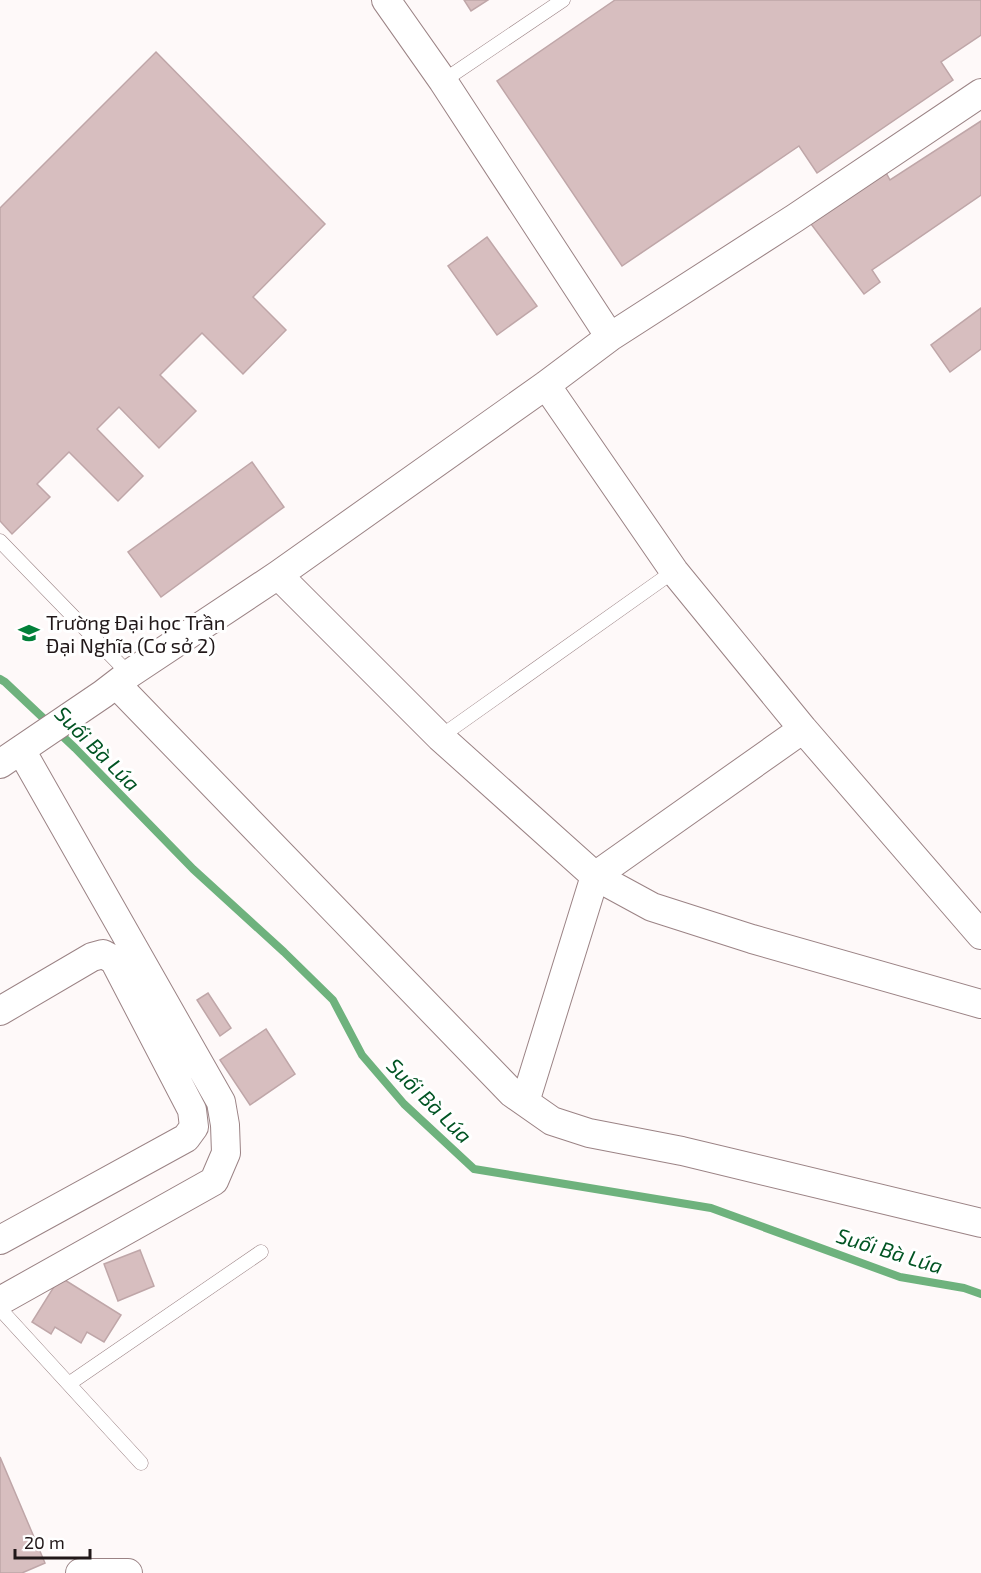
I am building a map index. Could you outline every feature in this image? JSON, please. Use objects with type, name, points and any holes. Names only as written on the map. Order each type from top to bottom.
[{"type":"street","points":[[386,0],[443,81],[610,337]]},
{"type":"street","points":[[0,1301],[214,1181],[226,1153],[221,1102],[18,752],[278,575],[546,386],[610,337],[795,218],[981,93]]},
{"type":"street","points":[[546,386],[674,571],[803,729],[981,935]]},
{"type":"street","points":[[278,575],[441,737],[595,876],[652,907],[752,939],[981,1004]]},
{"type":"street","points":[[116,684],[504,1085],[552,1121],[589,1133],[682,1150],[981,1223]]},
{"type":"street","points":[[525,1102],[595,876],[803,729]]},
{"type":"street","points":[[0,1011],[92,957],[104,954],[114,960],[192,1110],[194,1127],[186,1138],[0,1240]]},
{"type":"street","points":[[80,1573],[128,1573]]},
{"type":"lane","points":[[443,81],[563,0]]},
{"type":"lane","points":[[0,541],[116,684]]},
{"type":"lane","points":[[441,737],[674,571]]},
{"type":"lane","points":[[70,1383],[261,1252]]},
{"type":"lane","points":[[0,1310],[70,1383],[141,1463]]},
{"type":"building","points":[[464,0],[488,0],[471,11]]},
{"type":"building","points":[[615,0],[981,0],[981,35],[941,62],[953,80],[817,173],[799,146],[622,266],[497,81]]},
{"type":"building","points":[[156,52],[325,224],[253,297],[286,330],[243,374],[202,333],[160,375],[196,411],[159,448],[119,407],[97,429],[143,476],[118,501],[69,452],[37,484],[50,497],[12,534],[0,521],[0,208]]},
{"type":"building","points":[[981,121],[981,195],[872,270],[880,282],[864,294],[808,220],[884,169],[890,180]]},
{"type":"building","points":[[487,237],[537,306],[497,335],[448,266]]},
{"type":"building","points":[[981,308],[981,349],[950,372],[931,345]]},
{"type":"building","points":[[252,462],[284,507],[161,597],[128,552]]},
{"type":"building","points":[[208,993],[231,1028],[220,1036],[197,1000]]},
{"type":"building","points":[[266,1029],[295,1074],[250,1105],[220,1060]]},
{"type":"building","points":[[140,1250],[154,1286],[118,1301],[104,1264]]},
{"type":"building","points":[[60,1277],[121,1315],[104,1342],[87,1332],[81,1343],[55,1327],[51,1334],[32,1322]]},
{"type":"building","points":[[0,1457],[45,1563],[22,1573],[0,1573]]},
{"type":"waterway","name":"Suối Bà Lúa","points":[[0,679],[75,748],[193,869],[333,1000],[362,1055],[404,1104],[474,1169],[711,1208],[900,1277],[964,1288],[981,1294]]},
{"type":"place","name":"Trường Đại học Trần Đại Nghĩa (Cơ sở 2)","points":[[29,633]]}]
